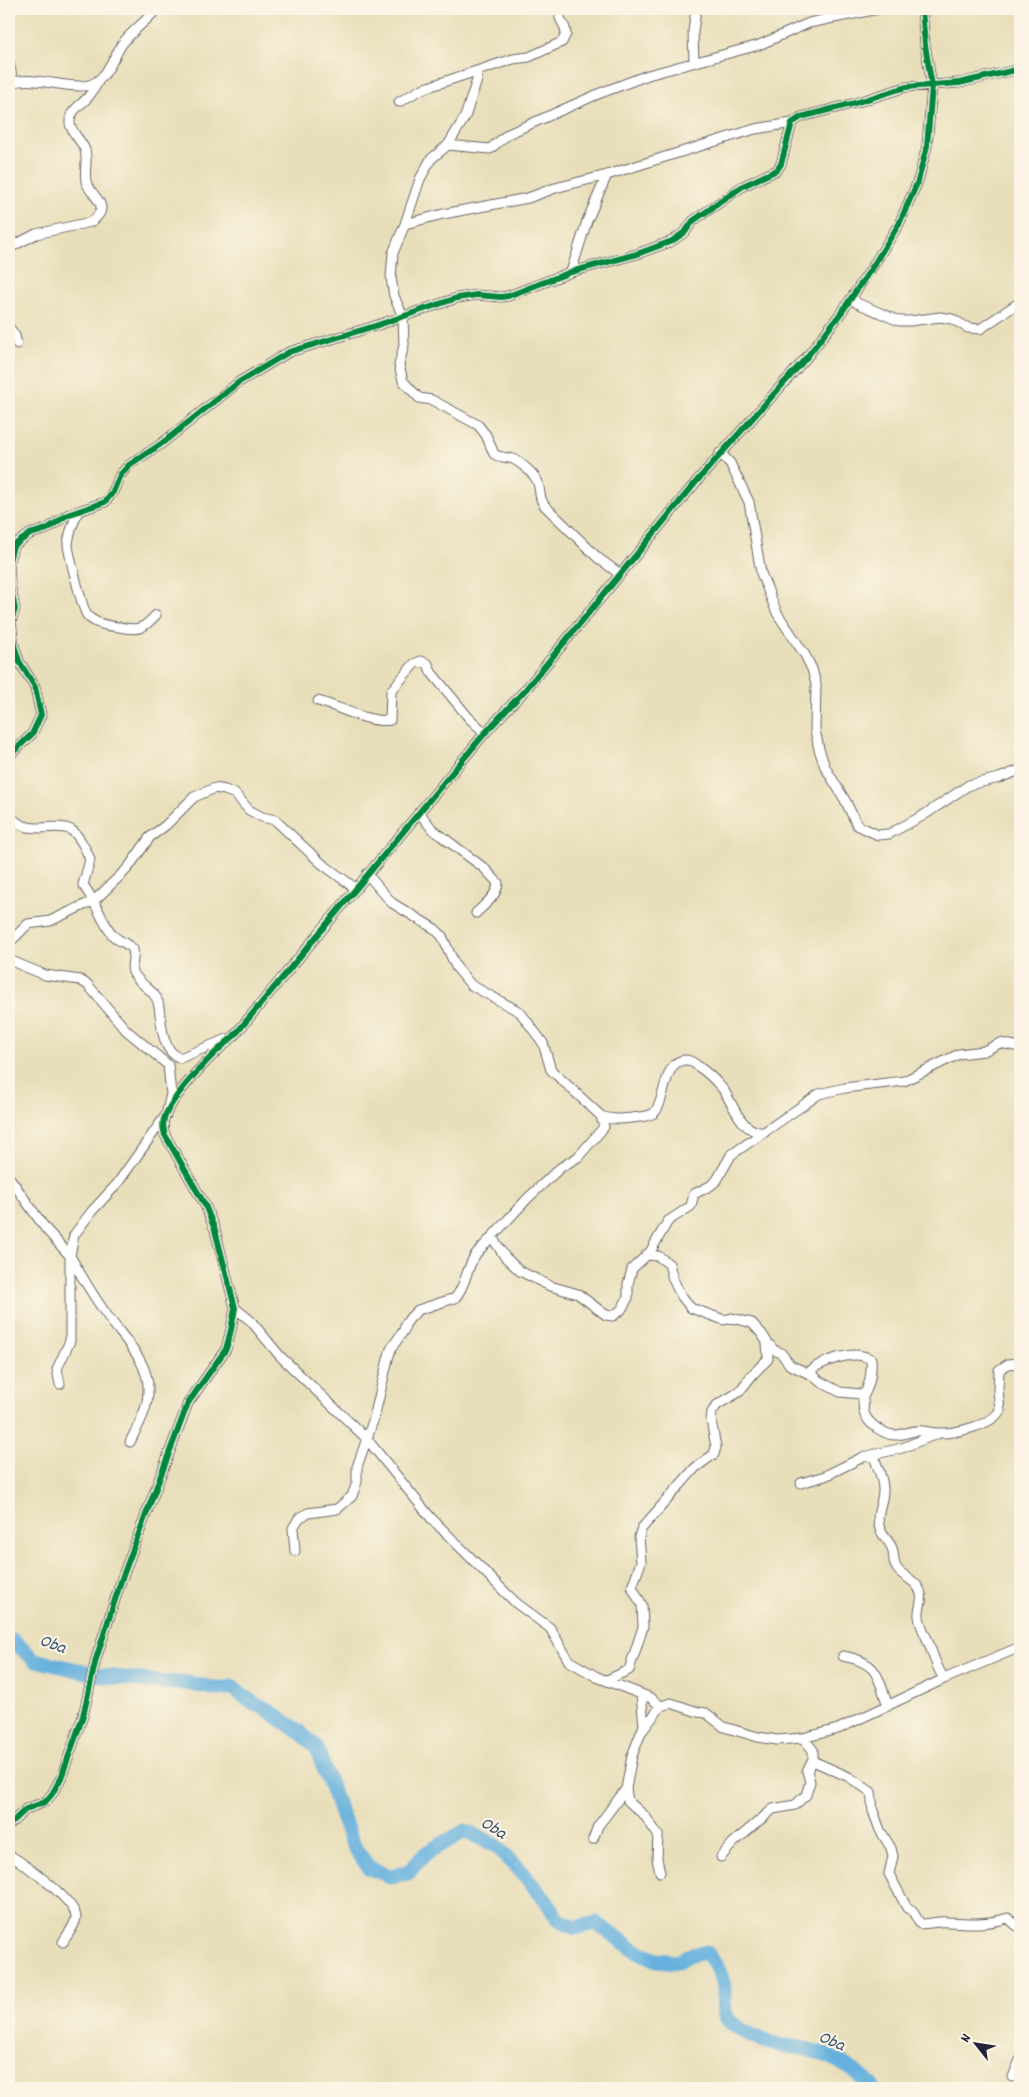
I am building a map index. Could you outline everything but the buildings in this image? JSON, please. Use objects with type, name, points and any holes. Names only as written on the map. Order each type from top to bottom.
[{"type":"street","points":[[9,248],[36,234],[91,222],[98,217],[101,210],[100,204],[97,196],[89,189],[86,182],[86,153],[70,123],[72,112],[90,96],[123,42],[157,9]]},
{"type":"street","points":[[400,102],[422,89],[513,59],[530,57],[562,42],[566,34],[566,28],[560,18],[560,9]]},
{"type":"street","points":[[694,61],[692,32],[696,9]]},
{"type":"street","points":[[448,145],[490,149],[508,134],[598,94],[648,75],[694,61],[719,57],[742,48],[760,45],[809,23],[878,9]]},
{"type":"street","points":[[60,1384],[57,1369],[70,1341],[70,1256],[74,1235],[92,1211],[117,1184],[185,1087],[222,1046],[234,1036],[485,733],[526,689],[720,453],[806,358],[852,297],[899,224],[918,181],[927,146],[932,86],[925,46],[922,9]]},
{"type":"street","points":[[9,62],[11,83],[47,82],[82,86],[99,80]]},
{"type":"street","points":[[405,224],[443,214],[528,198],[555,188],[607,175],[755,129],[792,123],[800,117],[855,103],[906,87],[932,86],[936,83],[960,83],[1020,69]]},
{"type":"street","points":[[478,71],[477,80],[465,116],[448,145],[431,159],[420,179],[393,253],[391,278],[394,296],[403,317],[404,345],[399,365],[403,381],[419,398],[432,400],[478,425],[486,435],[494,454],[513,460],[533,475],[538,482],[539,496],[544,505],[598,558],[620,574]]},
{"type":"street","points":[[9,756],[32,734],[41,715],[35,687],[19,661],[14,645],[10,622],[15,609],[9,569],[11,546],[30,534],[47,528],[68,514],[105,502],[120,475],[129,464],[162,444],[239,382],[288,352],[468,295],[502,298],[571,272],[637,254],[672,241],[685,232],[693,221],[730,194],[777,170],[781,164],[792,123]]},
{"type":"street","points":[[571,272],[587,222],[607,175]]},
{"type":"street","points":[[852,297],[857,303],[899,321],[940,316],[952,319],[968,328],[980,329],[1020,302]]},
{"type":"street","points":[[9,327],[16,336],[17,344]]},
{"type":"street","points":[[720,453],[730,463],[749,502],[761,573],[777,613],[812,669],[816,684],[815,730],[818,749],[825,767],[845,800],[857,825],[878,835],[889,834],[924,815],[969,785],[999,778],[1020,770]]},
{"type":"street","points":[[78,511],[68,543],[70,558],[75,569],[86,614],[93,621],[121,628],[146,627],[156,615]]},
{"type":"street","points":[[318,701],[335,705],[357,714],[385,721],[390,720],[391,691],[414,664],[421,661],[428,664],[432,672],[469,718],[485,733]]},
{"type":"street","points":[[9,943],[28,924],[50,921],[95,900],[128,868],[150,837],[166,825],[194,797],[215,788],[235,794],[249,810],[262,817],[275,820],[321,863],[356,888]]},
{"type":"street","points":[[419,812],[432,830],[484,868],[498,883],[493,896],[476,913]]},
{"type":"street","points":[[9,814],[25,826],[42,829],[63,828],[76,834],[90,860],[83,885],[95,900],[99,913],[112,934],[133,949],[132,970],[135,976],[158,999],[164,1037],[174,1056],[180,1058],[234,1036]]},
{"type":"street","points":[[367,874],[392,903],[435,929],[442,936],[456,967],[471,985],[520,1012],[543,1043],[551,1070],[601,1116],[609,1119],[630,1118],[654,1113],[670,1072],[677,1062],[690,1060],[703,1069],[722,1088],[746,1125],[754,1131],[765,1132]]},
{"type":"street","points":[[9,960],[45,975],[80,980],[88,985],[126,1030],[168,1065],[171,1094],[163,1122],[165,1135],[205,1205],[215,1230],[235,1308],[226,1349],[188,1403],[121,1581],[96,1658],[83,1716],[61,1778],[45,1802],[26,1809],[9,1825]]},
{"type":"street","points":[[492,1237],[505,1257],[520,1271],[550,1286],[578,1294],[609,1317],[621,1310],[628,1298],[628,1284],[632,1269],[646,1256],[668,1221],[692,1206],[694,1194],[717,1180],[731,1155],[819,1094],[845,1088],[904,1081],[959,1054],[984,1051],[1000,1043],[1020,1046]]},
{"type":"street","points":[[295,1551],[293,1528],[299,1518],[308,1513],[337,1509],[352,1496],[357,1482],[357,1467],[374,1418],[391,1349],[404,1330],[405,1325],[418,1310],[455,1298],[462,1286],[469,1264],[528,1198],[560,1168],[578,1158],[593,1142],[604,1127],[601,1116]]},
{"type":"street","points":[[9,1177],[70,1256],[108,1317],[141,1362],[147,1376],[148,1391],[143,1414],[130,1442]]},
{"type":"street","points":[[56,1239],[74,1235]]},
{"type":"street","points":[[646,1256],[658,1256],[669,1264],[680,1294],[691,1308],[724,1320],[732,1318],[752,1323],[774,1350],[781,1353],[790,1365],[809,1373],[819,1381],[840,1392],[861,1394],[863,1397]]},
{"type":"street","points":[[235,1308],[251,1321],[280,1356],[366,1438],[431,1518],[516,1603],[550,1628],[569,1661],[581,1669],[651,1698],[661,1706]]},
{"type":"street","points":[[607,1680],[629,1670],[643,1627],[642,1605],[632,1587],[641,1562],[639,1537],[642,1528],[695,1468],[714,1454],[716,1448],[711,1420],[712,1412],[717,1405],[739,1392],[768,1359],[767,1342]]},
{"type":"street","points":[[809,1373],[823,1362],[854,1355],[871,1359],[872,1368],[868,1389],[863,1397],[864,1412],[868,1420],[883,1432],[901,1436],[916,1431],[940,1434]]},
{"type":"street","points":[[801,1483],[825,1476],[863,1457],[902,1448],[940,1434],[969,1429],[991,1420],[998,1415],[1000,1403],[998,1390],[999,1370],[1008,1364],[1020,1363]]},
{"type":"street","points":[[874,1456],[882,1482],[883,1494],[878,1511],[878,1524],[885,1540],[891,1545],[894,1554],[893,1560],[898,1571],[907,1576],[921,1591],[920,1625],[928,1641],[934,1663],[944,1679]]},
{"type":"street","points":[[660,1872],[657,1859],[658,1834],[645,1816],[628,1801],[626,1789],[632,1756],[643,1731],[661,1706],[671,1702],[706,1713],[724,1727],[758,1737],[777,1740],[803,1738],[838,1729],[944,1679],[1020,1647]]},
{"type":"street","points":[[843,1656],[866,1663],[874,1671],[881,1682],[888,1706]]},
{"type":"street","points":[[641,1694],[644,1716],[643,1731]]},
{"type":"street","points":[[721,1857],[732,1842],[773,1809],[788,1807],[800,1801],[809,1788],[807,1771],[812,1761],[813,1750],[803,1738]]},
{"type":"street","points":[[812,1761],[849,1777],[871,1792],[873,1811],[893,1856],[889,1874],[907,1908],[912,1910],[920,1924],[947,1922],[987,1924],[1008,1918],[1017,1926],[1020,1926]]},
{"type":"street","points":[[593,1839],[598,1826],[626,1789]]},
{"type":"street","points":[[9,1855],[52,1886],[74,1910],[76,1917],[74,1924],[63,1942]]},
{"type":"street","points":[[1013,2077],[1020,2060]]},
{"type":"waterway","name":"Oba","points":[[9,1639],[35,1660],[90,1673]]},
{"type":"waterway","name":"Oba","points":[[96,1675],[166,1683],[186,1683],[219,1689],[232,1687],[254,1704],[265,1708],[301,1733],[316,1747],[349,1835],[355,1848],[369,1868],[390,1876],[408,1873],[426,1853],[465,1831],[495,1845],[547,1902],[557,1919],[575,1928],[596,1923],[635,1950],[656,1960],[678,1962],[687,1956],[706,1952],[722,1978],[724,2014],[730,2022],[768,2042],[811,2050],[840,2062],[874,2088]]},
{"type":"cycle path","points":[[9,1825],[26,1809],[45,1802],[61,1778],[83,1716],[96,1659],[121,1581],[188,1403],[226,1349],[231,1330],[235,1308],[215,1230],[205,1205],[165,1135],[163,1121],[170,1106],[177,1095],[206,1062],[234,1036],[485,733],[526,689],[696,482],[806,358],[841,313],[899,224],[918,181],[927,146],[932,86],[925,45],[922,9]]},
{"type":"cycle path","points":[[9,756],[32,734],[41,715],[35,687],[19,661],[14,645],[11,621],[15,609],[10,584],[9,561],[13,546],[30,534],[47,529],[67,515],[105,502],[113,492],[120,475],[129,465],[161,444],[239,382],[289,352],[375,326],[457,298],[477,295],[508,296],[571,272],[637,254],[672,241],[685,232],[693,221],[743,186],[777,170],[781,164],[792,123],[801,117],[906,87],[959,83],[1020,69]]}]
